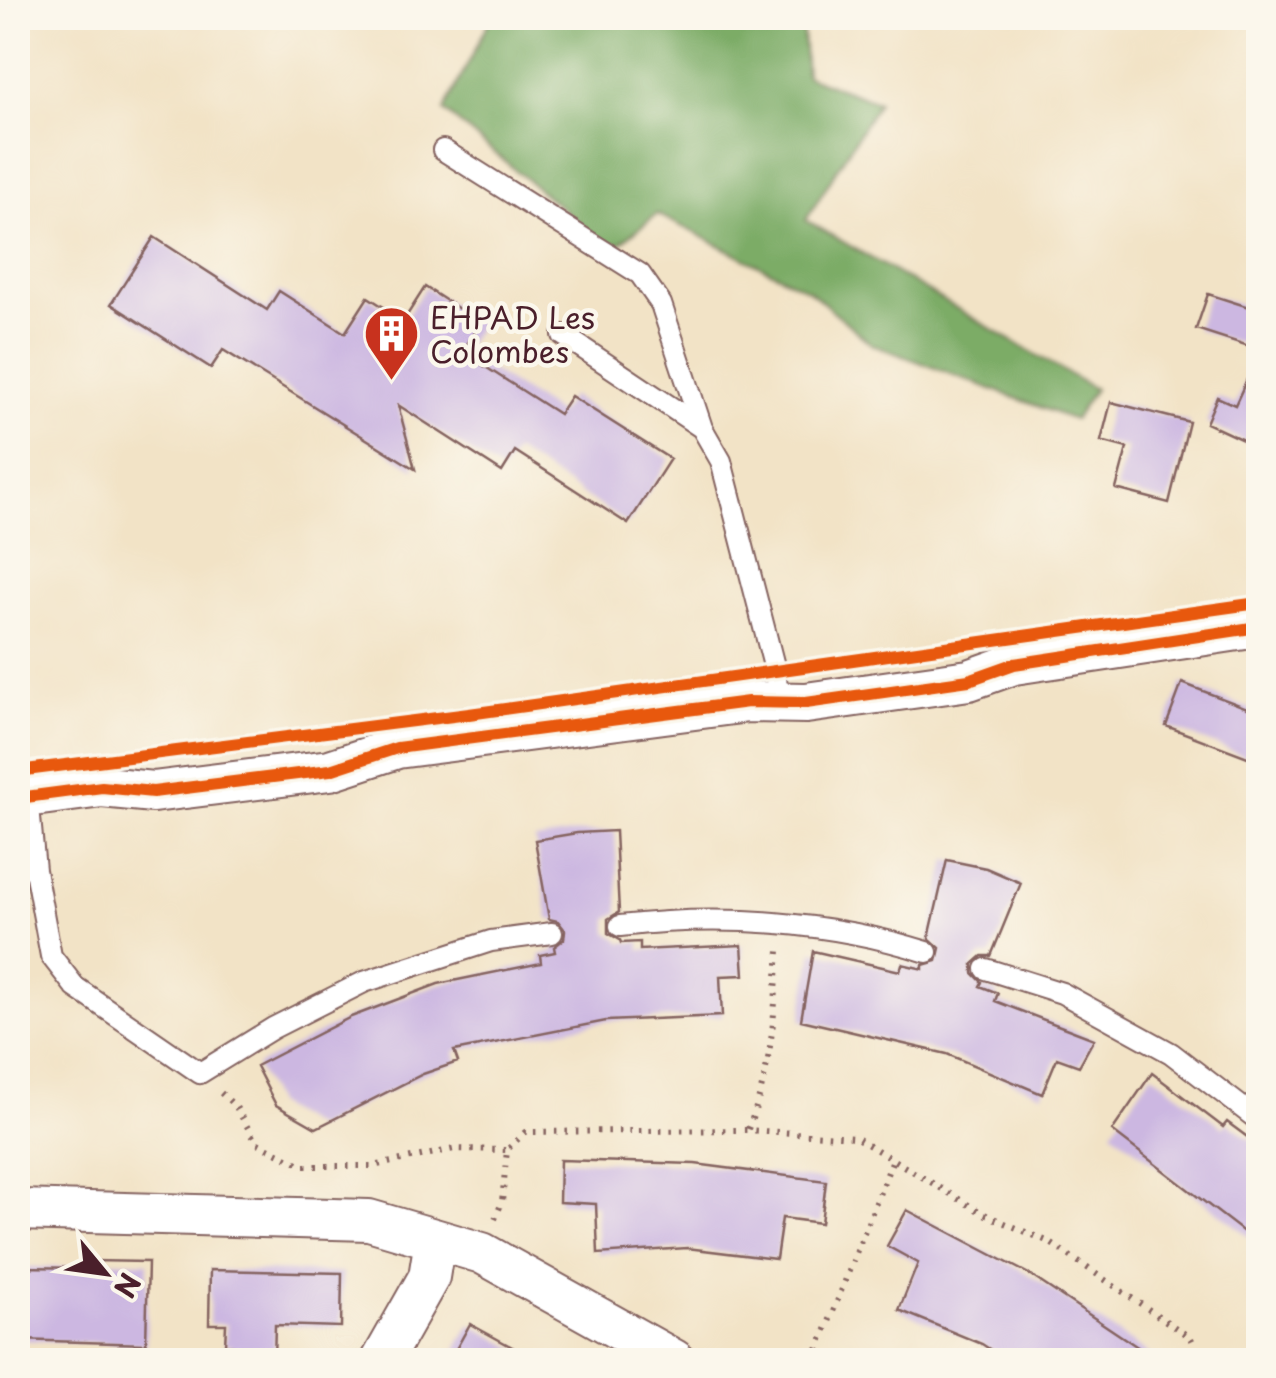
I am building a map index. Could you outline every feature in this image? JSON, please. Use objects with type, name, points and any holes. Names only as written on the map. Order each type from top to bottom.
[{"type":"street","points":[[23,797],[102,787],[154,792],[330,770],[398,748],[738,703],[806,703],[969,680],[1014,664],[1258,627]]},
{"type":"street","points":[[18,1210],[369,1220],[482,1253],[674,1360]]},
{"type":"street","points":[[382,1360],[430,1277],[435,1240]]},
{"type":"lane","points":[[443,150],[640,274],[660,304],[702,428],[722,462],[775,670],[779,702]]},
{"type":"lane","points":[[563,335],[702,428]]},
{"type":"lane","points":[[23,797],[51,956],[75,987],[200,1073],[274,1028],[364,982],[491,941],[552,933]]},
{"type":"lane","points":[[620,926],[650,922],[833,927],[926,952]]},
{"type":"lane","points":[[986,969],[1062,993],[1156,1044],[1257,1119]]},
{"type":"path","points":[[747,1130],[764,1090],[772,1045],[781,925]]},
{"type":"path","points":[[200,1073],[236,1107],[256,1142],[304,1166],[373,1166],[454,1148],[506,1150]]},
{"type":"path","points":[[482,1253],[502,1202],[506,1150],[525,1132],[747,1130],[854,1137],[984,1214],[1049,1242],[1191,1338],[1201,1360]]},
{"type":"path","points":[[814,1360],[893,1158]]},
{"type":"green space","points":[[491,18],[802,18],[806,76],[878,102],[806,220],[1094,389],[1074,420],[871,344],[810,291],[657,214],[612,250],[444,111]]},
{"type":"building","name":"EHPAD Les Colombes","points":[[154,237],[267,310],[279,291],[345,333],[368,297],[404,320],[425,287],[481,323],[462,352],[559,414],[571,396],[670,459],[628,524],[515,451],[502,472],[398,405],[415,469],[223,350],[211,368],[111,304]]},
{"type":"building","points":[[1208,294],[1258,310],[1258,349],[1196,329]]},
{"type":"building","points":[[1258,355],[1258,447],[1206,423],[1217,397],[1235,405]]},
{"type":"building","points":[[1111,402],[1189,422],[1169,503],[1116,489],[1127,448],[1101,441]]},
{"type":"building","points":[[1182,683],[1258,712],[1258,761],[1166,726]]},
{"type":"building","points":[[615,831],[619,912],[608,919],[608,933],[621,943],[640,942],[640,950],[742,945],[744,975],[720,976],[722,1016],[606,1021],[454,1051],[458,1062],[423,1074],[316,1128],[276,1105],[256,1066],[351,1017],[438,984],[541,963],[540,955],[555,952],[565,930],[558,921],[549,919],[535,840]]},
{"type":"building","points":[[947,860],[986,868],[1021,883],[991,956],[982,956],[973,964],[973,973],[982,982],[980,986],[998,993],[995,1001],[1094,1039],[1079,1066],[1057,1058],[1042,1094],[947,1054],[801,1020],[813,951],[900,971],[902,964],[923,969],[923,965],[937,961],[940,948],[929,938]]},
{"type":"building","points":[[1152,1073],[1223,1127],[1227,1122],[1258,1145],[1258,1243],[1112,1131]]},
{"type":"building","points":[[560,1160],[695,1164],[826,1181],[821,1223],[782,1218],[776,1259],[687,1248],[598,1254],[596,1204],[559,1202]]},
{"type":"building","points":[[907,1210],[1027,1273],[1157,1360],[1006,1360],[982,1344],[899,1310],[918,1263],[887,1246]]},
{"type":"building","points":[[92,1261],[148,1262],[146,1344],[18,1340],[18,1267],[92,1268]]},
{"type":"building","points":[[210,1270],[342,1273],[341,1327],[275,1325],[274,1360],[232,1360],[232,1345],[225,1345],[226,1324],[209,1324]]},
{"type":"building","points":[[470,1324],[536,1360],[450,1360]]},
{"type":"cycle path","points":[[18,771],[469,714],[1258,603]]},
{"type":"cycle path","points":[[18,798],[102,787],[153,792],[330,770],[397,748],[748,702],[806,703],[969,680],[1014,664],[1258,627]]},
{"type":"place","name":"EHPAD Les Colombes","points":[[391,382]]}]
